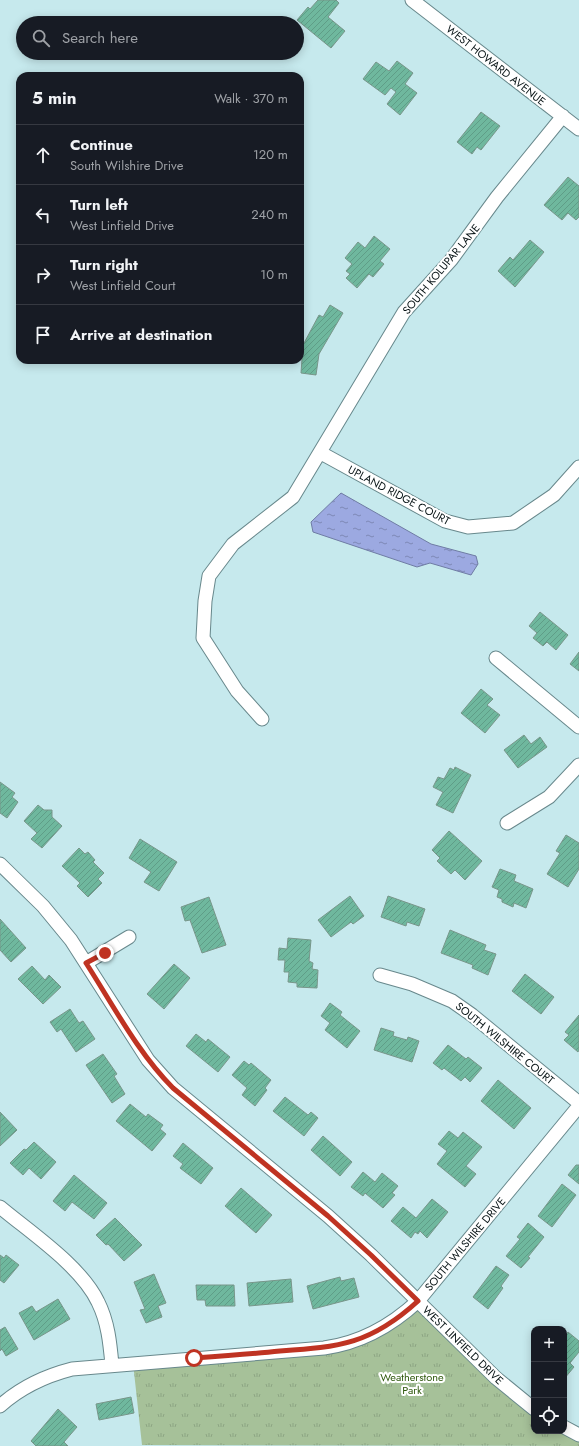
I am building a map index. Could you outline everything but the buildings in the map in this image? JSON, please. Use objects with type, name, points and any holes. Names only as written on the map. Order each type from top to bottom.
[{"type":"street","name":"WEST HOWARD AVENUE","points":[[412,0],[579,129]]},
{"type":"street","name":"SOUTH KOLUPAR LANE","points":[[262,718],[238,691],[203,638],[205,601],[209,576],[233,544],[293,497],[321,453],[404,312],[450,260],[497,197],[562,116]]},
{"type":"street","name":"UPLAND RIDGE COURT","points":[[321,453],[446,521],[468,527],[512,523],[554,495],[579,467]]},
{"type":"street","points":[[496,658],[579,727]]},
{"type":"street","points":[[507,823],[549,797],[579,765]]},
{"type":"street","name":"WEST LINFIELD DRIVE","points":[[0,864],[43,906],[86,963],[148,1060],[165,1080],[328,1216],[371,1255],[496,1378],[531,1407]]},
{"type":"street","points":[[86,963],[129,937]]},
{"type":"street","name":"SOUTH WILSHIRE COURT","points":[[380,975],[412,984],[452,1001],[472,1015],[579,1105]]},
{"type":"street","name":"SOUTH WILSHIRE DRIVE","points":[[0,1406],[10,1396],[32,1383],[55,1373],[72,1369],[337,1346],[361,1339],[381,1329],[402,1315],[418,1301],[579,1105]]},
{"type":"street","points":[[0,1207],[72,1267],[88,1285],[99,1303],[104,1317],[112,1365]]},
{"type":"green space","name":"Weatherstone Park","points":[[418,1301],[531,1406],[531,1434],[567,1434],[567,1432],[579,1435],[579,1446],[142,1445],[133,1363],[337,1346]]},
{"type":"water","points":[[341,493],[431,544],[476,556],[478,564],[471,575],[430,563],[417,567],[313,532],[311,522]]},
{"type":"route","points":[[105,953],[86,963],[148,1060],[161,1076],[173,1088],[328,1216],[418,1301],[402,1315],[381,1329],[361,1339],[337,1346],[194,1358]]}]
